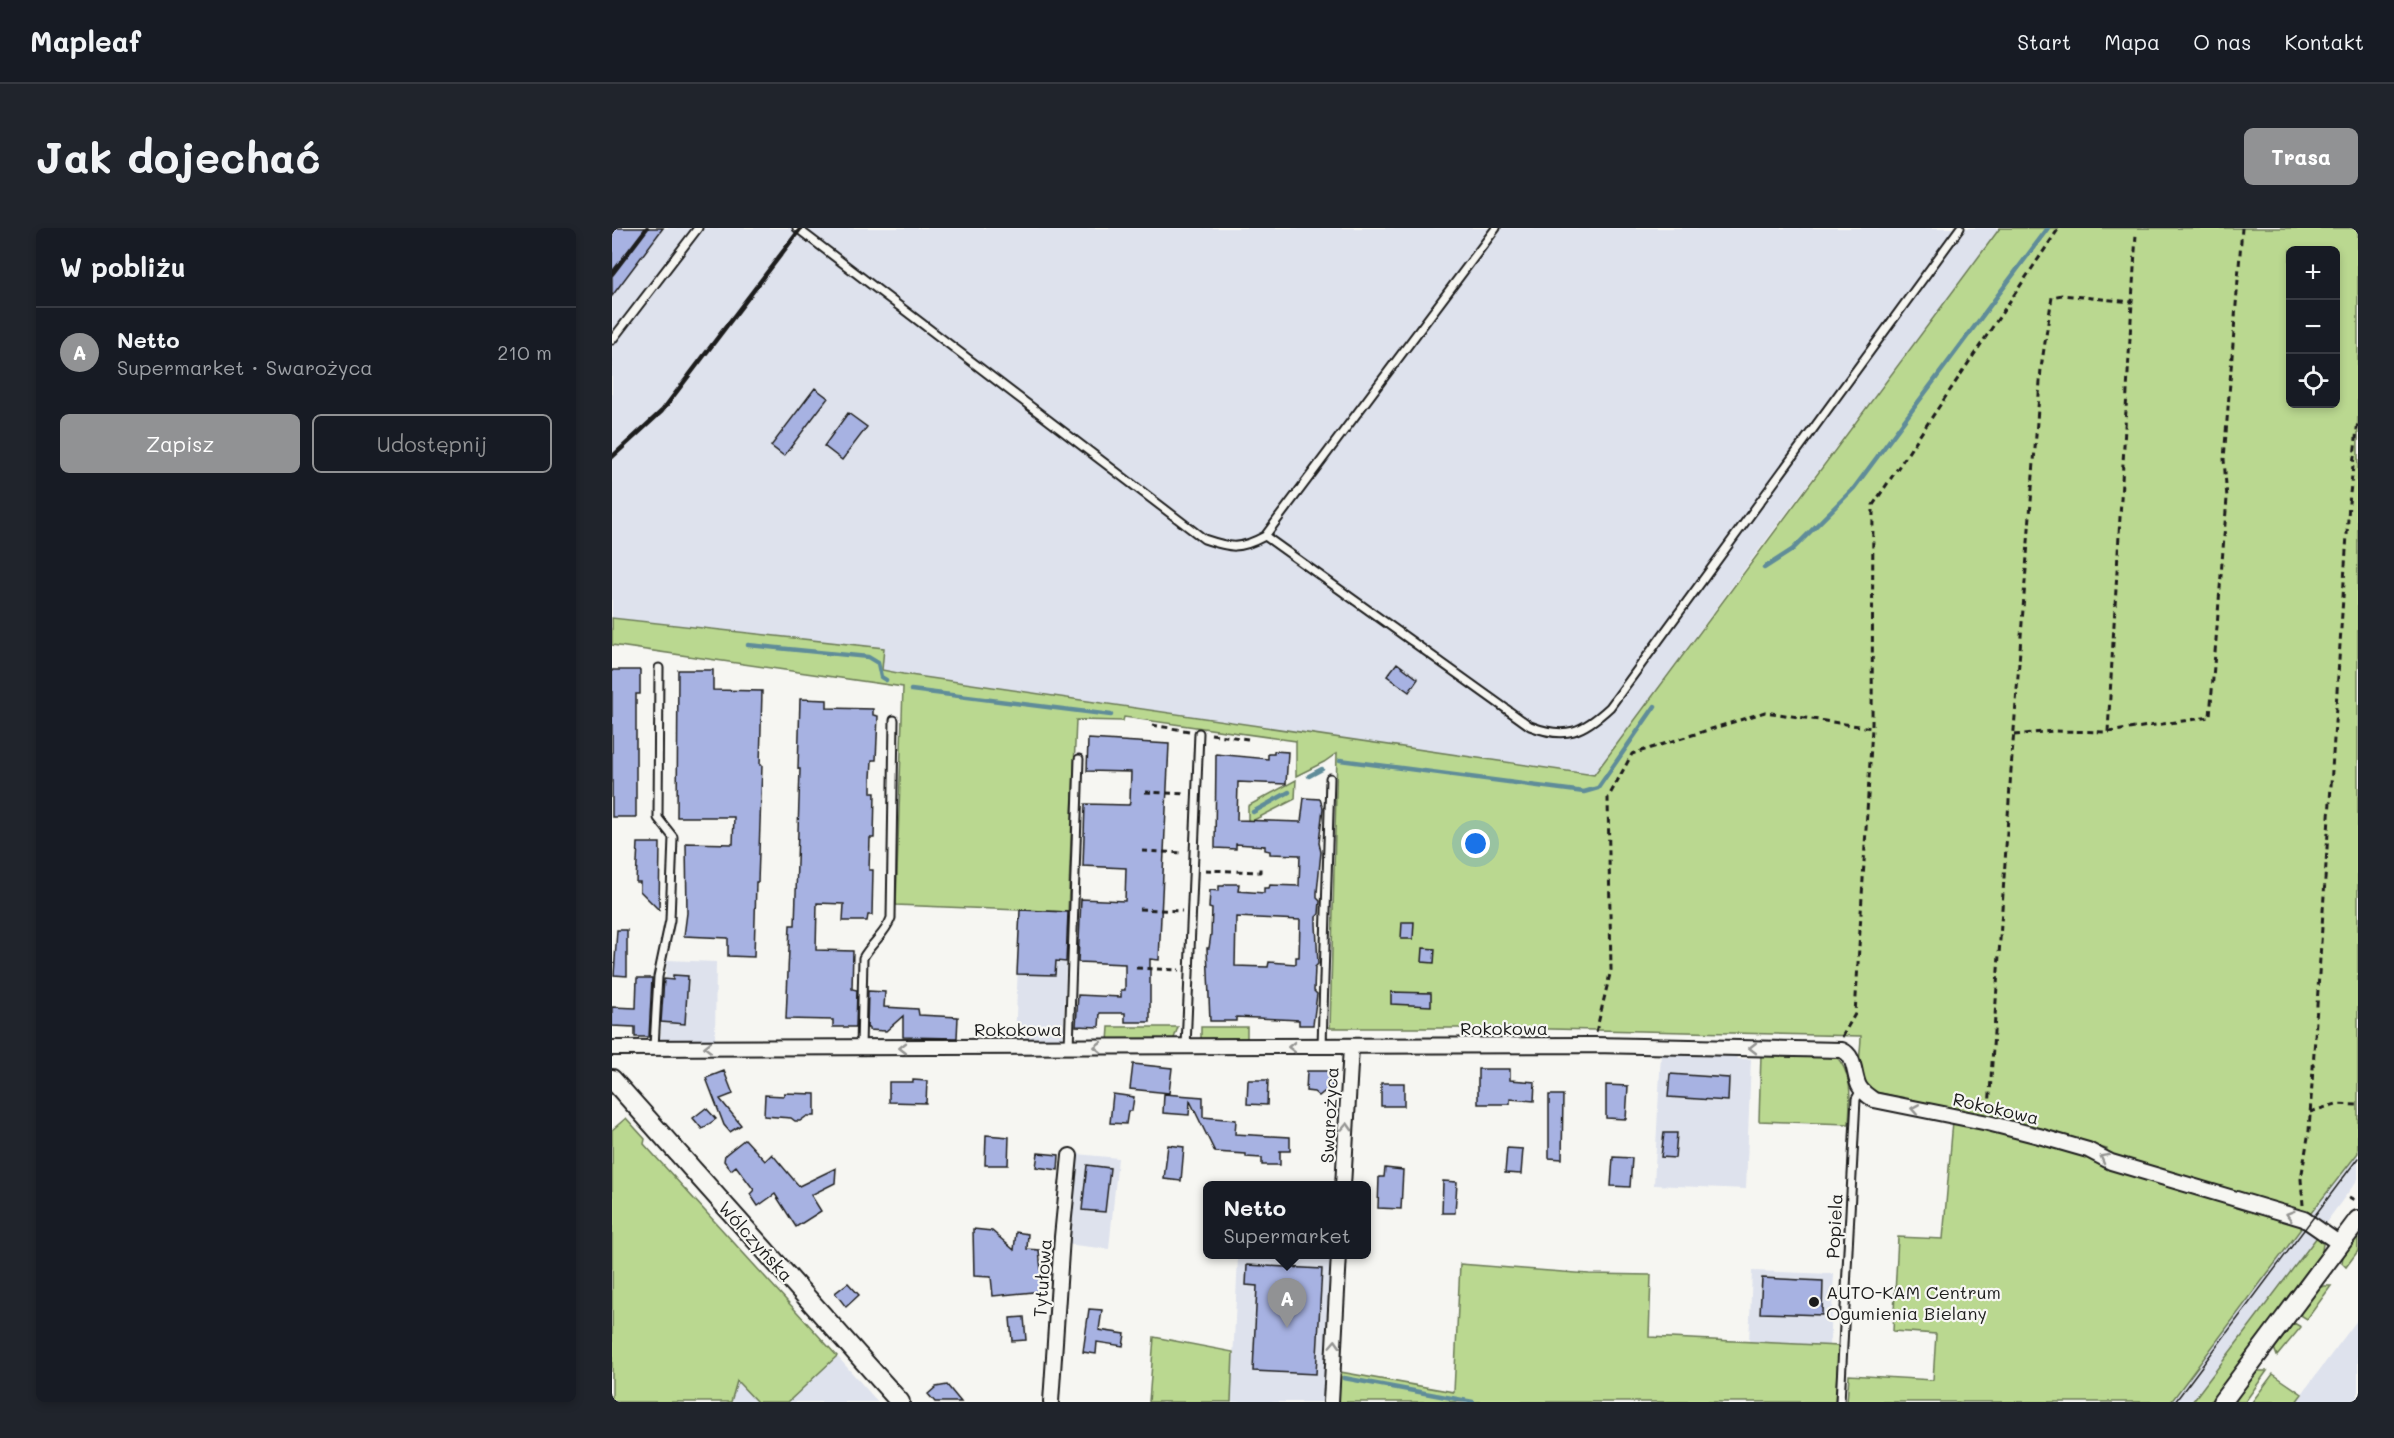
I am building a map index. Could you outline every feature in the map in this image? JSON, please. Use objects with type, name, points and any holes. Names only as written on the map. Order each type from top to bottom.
[{"type":"street","name":"Rokokowa","points":[[612,1048],[1593,1045],[1835,1049]]},
{"type":"street","name":"Swarożyca","points":[[1343,1181],[1351,1047]]},
{"type":"street","points":[[1835,1049],[1847,1052],[1857,1083],[1862,1090]]},
{"type":"street","name":"Wólczyńska","points":[[612,1079],[900,1402]]},
{"type":"street","name":"Rokokowa","points":[[1862,1090],[1874,1100],[1885,1104],[1988,1123],[2088,1150],[2111,1162],[2304,1219],[2340,1244]]},
{"type":"street","name":"Tytułowa","points":[[1051,1402],[1070,1156]]},
{"type":"street","points":[[2222,1402],[2358,1220]]},
{"type":"street","points":[[1331,1402],[1340,1259]]},
{"type":"lane","points":[[612,340],[698,228]]},
{"type":"lane","points":[[797,228],[1204,539],[1224,546],[1246,546],[1265,536],[1496,228]]},
{"type":"lane","points":[[1265,536],[1530,726],[1549,733],[1571,733],[1593,723],[1610,707],[1960,228]]},
{"type":"lane","points":[[654,1047],[658,977],[670,920],[673,837],[658,818],[659,668]]},
{"type":"lane","points":[[861,1048],[863,958],[868,949],[887,929],[891,918],[894,720]]},
{"type":"lane","points":[[1186,1047],[1199,733]]},
{"type":"lane","points":[[1069,1047],[1079,759]]},
{"type":"lane","points":[[1322,1047],[1330,778]]},
{"type":"lane","name":"Popiela","points":[[1840,1402],[1856,1099],[1862,1090]]},
{"type":"path","points":[[1835,1049],[1855,1014],[1872,728],[1873,505],[2059,228]]},
{"type":"path","points":[[2014,735],[2053,731],[2108,732],[2210,717],[2227,498],[2224,459],[2242,228]]},
{"type":"path","points":[[2108,732],[2136,234]]},
{"type":"path","points":[[1988,1123],[2041,368],[2052,297],[2062,295],[2132,302]]},
{"type":"path","points":[[2304,1219],[2301,1179],[2307,1149],[2310,1112],[2348,514],[2358,420]]},
{"type":"path","points":[[1593,1045],[1611,970],[1608,798],[1632,754],[1765,712],[1872,728]]},
{"type":"path","points":[[1145,792],[1197,794]]},
{"type":"path","points":[[1143,851],[1194,854]]},
{"type":"path","points":[[1194,870],[1260,873],[1260,864]]},
{"type":"path","points":[[1138,909],[1192,912]]},
{"type":"path","points":[[1136,968],[1190,970]]},
{"type":"path","points":[[2310,1112],[2336,1104],[2358,1106]]},
{"type":"path","points":[[2349,1197],[2358,1203]]},
{"type":"shaded area","points":[[612,228],[2000,228],[1594,775],[903,674],[882,670],[884,648],[612,618]]},
{"type":"shaded area","points":[[1020,910],[1068,912],[1063,1042],[1015,1042]]},
{"type":"shaded area","points":[[667,960],[716,962],[715,1041],[660,1040]]},
{"type":"shaded area","points":[[1661,1053],[1734,1053],[1738,1059],[1751,1059],[1746,1189],[1654,1185]]},
{"type":"shaded area","points":[[2358,1153],[2358,1179],[2325,1224],[2311,1213]]},
{"type":"shaded area","points":[[1077,1154],[1118,1158],[1109,1249],[1065,1244]]},
{"type":"shaded area","points":[[2303,1226],[2317,1237],[2192,1402],[2171,1402]]},
{"type":"shaded area","points":[[1238,1259],[1333,1260],[1326,1402],[1231,1402]]},
{"type":"shaded area","points":[[1752,1271],[1834,1274],[1830,1346],[1749,1342]]},
{"type":"shaded area","points":[[2358,1319],[2358,1402],[2296,1402],[2318,1372]]},
{"type":"shaded area","points":[[837,1356],[878,1402],[788,1402]]},
{"type":"shaded area","points":[[737,1380],[757,1402],[731,1402]]},
{"type":"green space","points":[[2000,228],[2358,228],[2358,1153],[2311,1213],[2249,1199],[2119,1162],[2106,1153],[2107,1149],[1979,1114],[1875,1092],[1868,1088],[1860,1076],[1861,1036],[1508,1028],[1330,1028],[1337,753],[1296,776],[1296,741],[1124,717],[1123,721],[1076,720],[1068,912],[896,905],[903,687],[612,645],[612,618],[884,648],[882,670],[1594,775]]},
{"type":"green space","points":[[1296,780],[1295,799],[1248,823],[1248,806]]},
{"type":"green space","points":[[1109,1027],[1178,1027],[1173,1041],[1108,1042]]},
{"type":"green space","points":[[1201,1027],[1247,1027],[1247,1041],[1204,1041],[1201,1039]]},
{"type":"green space","points":[[1761,1054],[1835,1055],[1845,1071],[1850,1088],[1849,1124],[1759,1121]]},
{"type":"green space","points":[[626,1118],[645,1139],[644,1144],[837,1356],[788,1402],[757,1402],[737,1381],[731,1402],[612,1402],[612,1130]]},
{"type":"green space","points":[[1953,1121],[2098,1156],[2294,1221],[2303,1226],[2171,1402],[1847,1402],[1849,1375],[1933,1380],[1936,1334],[1893,1331],[1898,1237],[1943,1239]]},
{"type":"green space","points":[[2358,1236],[2358,1251],[2346,1267],[2342,1263],[2343,1256]]},
{"type":"green space","points":[[2317,1237],[2323,1244],[2321,1256],[2210,1402],[2192,1402]]},
{"type":"green space","points":[[1460,1264],[1589,1274],[1651,1275],[1649,1337],[1839,1346],[1835,1402],[1338,1402],[1340,1372],[1454,1392]]},
{"type":"green space","points":[[2331,1286],[2307,1319],[2299,1314],[2318,1288]]},
{"type":"green space","points":[[2294,1323],[2301,1327],[2277,1356],[2274,1348]]},
{"type":"green space","points":[[1154,1337],[1233,1352],[1231,1402],[1149,1402]]},
{"type":"green space","points":[[2259,1371],[2267,1371],[2245,1402],[2233,1402],[2253,1375]]},
{"type":"green space","points":[[2273,1374],[2302,1394],[2296,1402],[2252,1402]]},
{"type":"building","points":[[612,228],[663,228],[612,296]]},
{"type":"building","points":[[815,388],[828,398],[784,456],[771,446]]},
{"type":"building","points":[[848,413],[867,427],[842,460],[824,446]]},
{"type":"building","points":[[1397,663],[1418,679],[1409,692],[1387,676]]},
{"type":"building","points":[[612,670],[640,670],[640,694],[636,694],[636,817],[612,817]]},
{"type":"building","points":[[678,670],[713,670],[713,690],[762,691],[760,765],[762,765],[754,957],[728,956],[728,938],[684,936],[687,913],[686,843],[733,844],[734,817],[677,817]]},
{"type":"building","points":[[800,699],[827,700],[827,708],[873,709],[873,715],[878,716],[876,760],[872,760],[871,778],[871,793],[875,793],[874,838],[870,838],[869,870],[873,870],[872,915],[868,915],[867,921],[843,921],[844,904],[817,903],[816,950],[853,951],[852,989],[857,990],[856,1027],[833,1027],[833,1020],[786,1019],[790,925],[795,925]]},
{"type":"building","points":[[1088,739],[1169,744],[1159,960],[1150,959],[1150,1022],[1125,1022],[1125,1013],[1100,1013],[1099,1027],[1076,1026],[1078,995],[1121,997],[1121,990],[1125,990],[1125,964],[1078,962],[1081,899],[1125,901],[1126,868],[1083,866],[1085,804],[1129,805],[1130,802],[1131,772],[1087,771]]},
{"type":"building","points":[[1274,751],[1288,752],[1286,784],[1238,782],[1237,820],[1301,822],[1304,798],[1320,799],[1323,808],[1317,892],[1317,898],[1320,901],[1319,914],[1316,917],[1318,964],[1315,967],[1314,991],[1317,994],[1313,1025],[1299,1025],[1299,1020],[1236,1017],[1236,1021],[1210,1021],[1207,948],[1209,948],[1211,934],[1210,890],[1219,891],[1219,886],[1225,884],[1239,884],[1238,891],[1264,893],[1264,888],[1269,888],[1270,885],[1299,886],[1300,855],[1270,854],[1270,851],[1265,850],[1265,846],[1236,844],[1236,849],[1215,848],[1216,754],[1268,759],[1268,754],[1274,754]],"holes":[[[1236,917],[1300,920],[1299,957],[1296,957],[1296,964],[1269,962],[1268,967],[1235,966]]]},
{"type":"building","points":[[638,843],[660,843],[659,910],[640,891],[640,882],[636,882]]},
{"type":"building","points":[[1020,910],[1068,912],[1066,962],[1056,961],[1055,975],[1017,974]]},
{"type":"building","points":[[1402,922],[1414,922],[1413,939],[1401,939]]},
{"type":"building","points":[[617,930],[627,930],[627,976],[614,975]]},
{"type":"building","points":[[1423,948],[1435,949],[1434,963],[1422,962]]},
{"type":"building","points":[[673,975],[688,976],[685,1024],[661,1022],[664,979],[673,980]]},
{"type":"building","points":[[637,978],[652,978],[649,1037],[635,1037],[635,1027],[612,1026],[612,1007],[636,1008]]},
{"type":"building","points":[[868,991],[885,992],[884,1007],[918,1009],[919,1015],[958,1017],[957,1038],[903,1037],[903,1016],[886,1031],[869,1030],[867,1028]]},
{"type":"building","points":[[1391,992],[1431,993],[1431,1006],[1391,1004]]},
{"type":"building","points":[[1133,1064],[1172,1068],[1169,1093],[1130,1089]]},
{"type":"building","points":[[1478,1069],[1510,1069],[1510,1080],[1535,1082],[1534,1101],[1510,1099],[1510,1104],[1478,1104]]},
{"type":"building","points":[[724,1071],[733,1094],[720,1099],[741,1125],[730,1132],[724,1125],[706,1078]]},
{"type":"building","points":[[1307,1071],[1332,1071],[1332,1092],[1324,1092],[1319,1096],[1314,1092],[1306,1091]]},
{"type":"building","points":[[1670,1074],[1729,1078],[1728,1101],[1668,1097]]},
{"type":"building","points":[[913,1080],[927,1081],[926,1103],[889,1102],[889,1082],[913,1082]]},
{"type":"building","points":[[1248,1080],[1268,1080],[1267,1105],[1247,1104]]},
{"type":"building","points":[[1381,1083],[1404,1083],[1404,1106],[1381,1106]]},
{"type":"building","points":[[1606,1085],[1628,1086],[1626,1119],[1606,1118]]},
{"type":"building","points":[[784,1093],[815,1094],[815,1116],[807,1116],[800,1121],[795,1121],[791,1118],[764,1116],[765,1095],[784,1096]]},
{"type":"building","points":[[1113,1094],[1134,1097],[1132,1111],[1128,1111],[1126,1124],[1110,1123]]},
{"type":"building","points":[[1164,1094],[1203,1097],[1203,1117],[1236,1120],[1235,1134],[1290,1137],[1290,1151],[1280,1151],[1280,1165],[1262,1165],[1262,1158],[1246,1157],[1246,1154],[1215,1152],[1190,1101],[1189,1115],[1163,1113]]},
{"type":"building","points":[[1549,1095],[1563,1095],[1562,1159],[1549,1158]]},
{"type":"building","points":[[706,1108],[716,1119],[702,1129],[693,1118]]},
{"type":"building","points":[[1664,1133],[1677,1133],[1675,1158],[1661,1157]]},
{"type":"building","points":[[986,1135],[1009,1137],[1008,1165],[985,1165]]},
{"type":"building","points":[[745,1139],[765,1161],[772,1154],[799,1186],[836,1168],[835,1183],[811,1195],[821,1211],[796,1227],[775,1194],[758,1206],[750,1194],[754,1190],[736,1166],[731,1170],[724,1161],[725,1155]]},
{"type":"building","points":[[1168,1145],[1184,1147],[1181,1181],[1164,1179]]},
{"type":"building","points":[[1507,1148],[1523,1149],[1521,1174],[1505,1173]]},
{"type":"building","points":[[1038,1153],[1059,1155],[1058,1170],[1036,1167]]},
{"type":"building","points":[[1613,1157],[1632,1158],[1630,1187],[1611,1186]]},
{"type":"building","points":[[1087,1165],[1110,1168],[1105,1212],[1082,1210]]},
{"type":"building","points":[[1385,1168],[1403,1170],[1401,1209],[1378,1208],[1379,1177],[1384,1177]]},
{"type":"building","points":[[1443,1181],[1457,1182],[1455,1213],[1442,1213]]},
{"type":"building","points":[[973,1229],[992,1231],[1014,1250],[1016,1232],[1028,1234],[1027,1249],[1039,1250],[1043,1291],[993,1296],[991,1277],[974,1276]]},
{"type":"building","points":[[1247,1265],[1322,1269],[1316,1374],[1253,1371],[1257,1286],[1246,1285]]},
{"type":"building","points":[[1762,1278],[1823,1281],[1822,1315],[1760,1313]]},
{"type":"building","points":[[848,1283],[859,1295],[846,1307],[835,1293]]},
{"type":"building","points":[[1089,1309],[1102,1310],[1099,1330],[1125,1334],[1123,1346],[1097,1342],[1096,1354],[1083,1352]]},
{"type":"building","points":[[1024,1317],[1026,1340],[1012,1341],[1010,1318]]},
{"type":"building","points":[[947,1385],[961,1402],[935,1402],[928,1394],[936,1387]]},
{"type":"waterway","points":[[1764,568],[1792,550],[1854,488],[2048,228]]},
{"type":"waterway","points":[[748,645],[868,657],[878,663],[881,677],[886,680]]},
{"type":"waterway","points":[[911,690],[1111,715]]},
{"type":"waterway","points":[[1340,760],[1584,792],[1598,788],[1655,706]]},
{"type":"waterway","points":[[1309,776],[1322,769]]},
{"type":"waterway","points":[[1253,812],[1289,792]]},
{"type":"waterway","points":[[1344,1378],[1473,1402]]},
{"type":"tram line","points":[[2175,1402],[2358,1158]]},
{"type":"railway","points":[[612,274],[647,228]]},
{"type":"railway","points":[[612,457],[662,411],[801,228]]},
{"type":"place","name":"AUTO-KAM Centrum Ogumienia Bielany","points":[[1814,1302]]},
{"type":"place","name":"Netto","points":[[1287,1328]]}]
